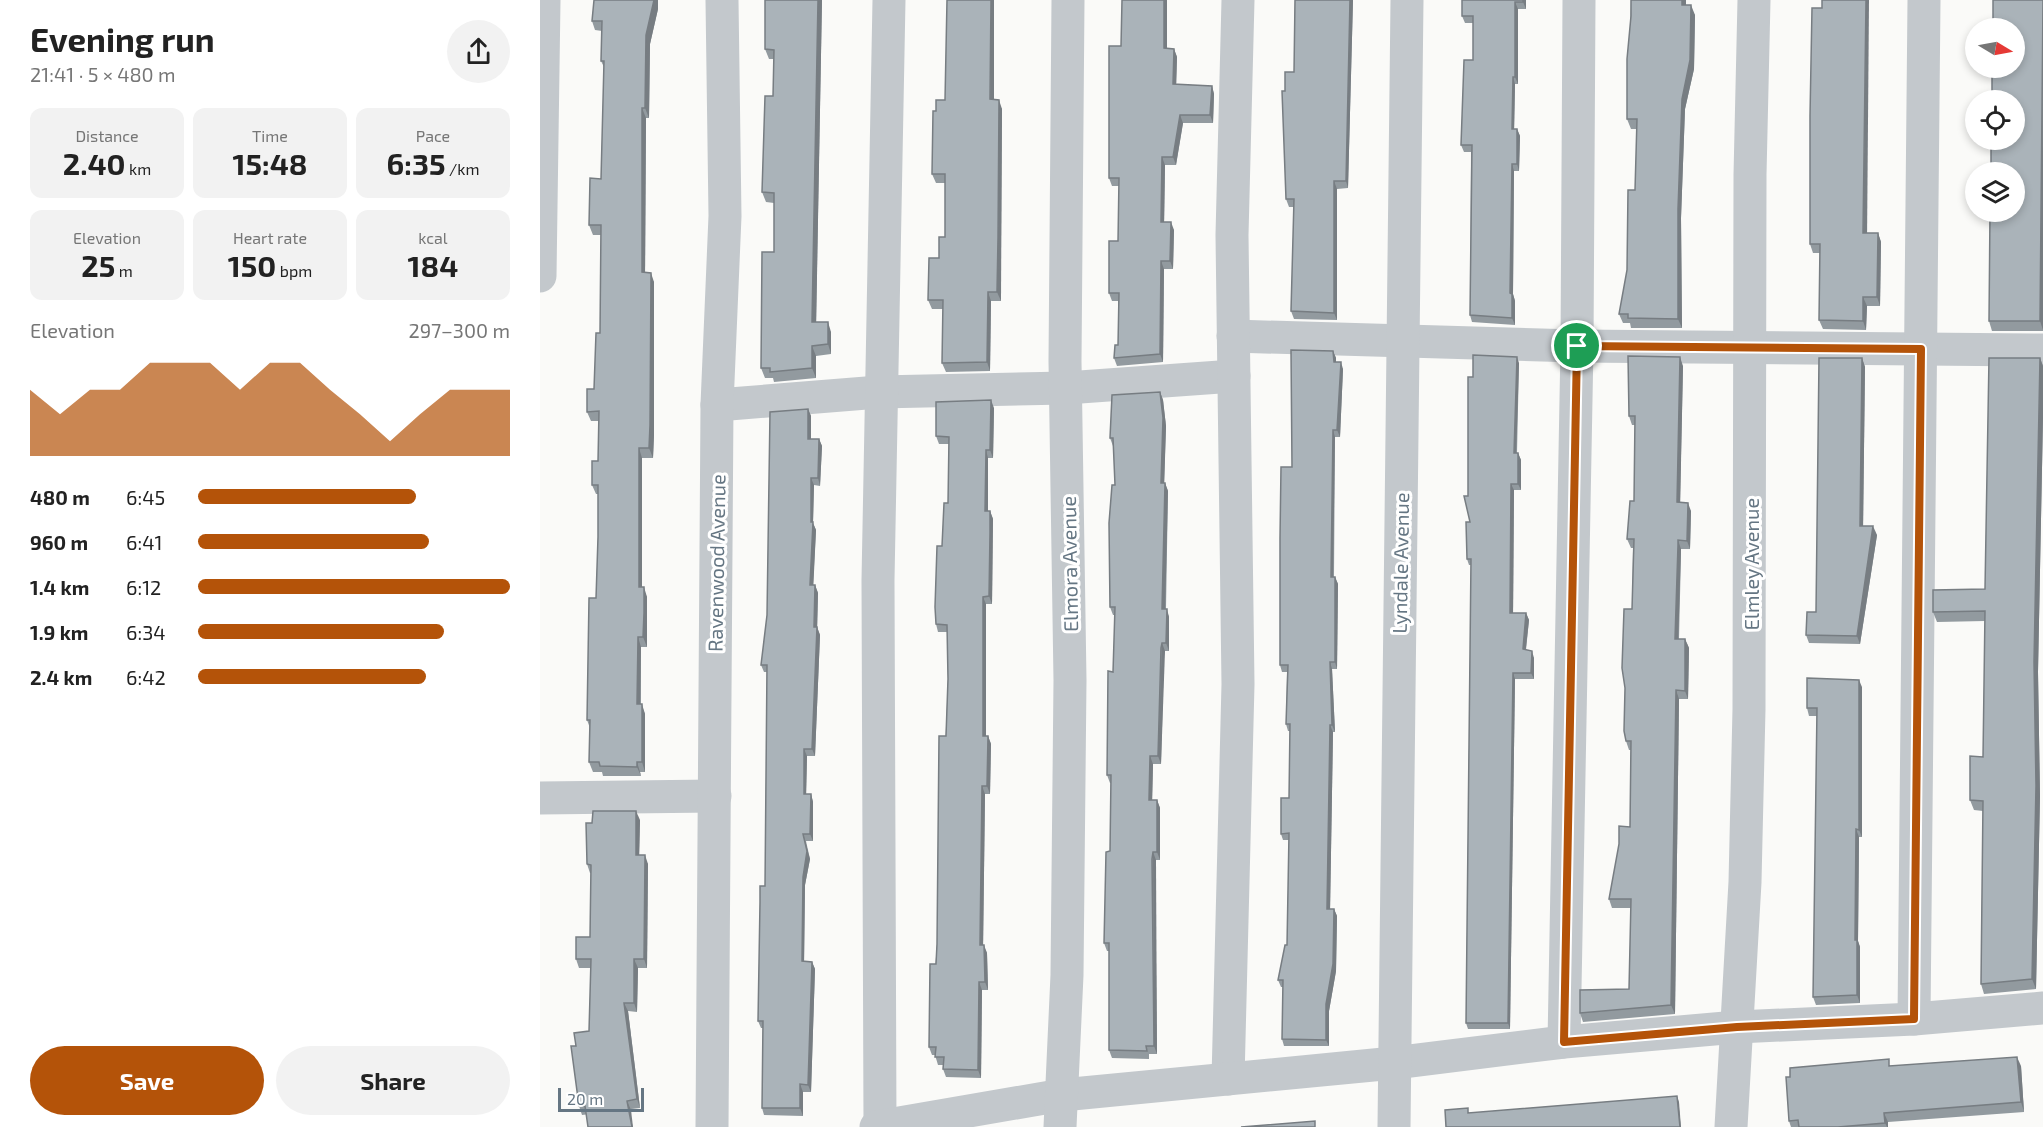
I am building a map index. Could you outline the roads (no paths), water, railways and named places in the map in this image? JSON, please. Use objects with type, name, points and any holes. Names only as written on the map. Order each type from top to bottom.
[{"type":"street","points":[[540,276],[544,0]]},
{"type":"street","name":"Ravenwood Avenue","points":[[712,1127],[717,405],[724,216],[722,0]]},
{"type":"street","points":[[889,0],[879,392],[878,1126],[1062,1095],[1394,1063],[1564,1042],[1737,1027],[1914,1019],[2043,1008]]},
{"type":"street","name":"Elmora Avenue","points":[[1060,1127],[1067,963],[1070,692],[1066,388],[1068,0]]},
{"type":"street","points":[[1228,1079],[1238,684],[1232,235],[1238,0]]},
{"type":"street","name":"Lyndale Avenue","points":[[1394,1127],[1407,0]]},
{"type":"street","points":[[1564,1042],[1577,346],[1579,0]]},
{"type":"street","name":"Elmley Avenue","points":[[1731,1127],[1745,882],[1750,686],[1750,347],[1754,0]]},
{"type":"street","points":[[1914,1019],[1924,0]]},
{"type":"street","points":[[1233,336],[1577,346],[2043,350]]},
{"type":"street","points":[[717,405],[879,392],[1066,388],[1234,376]]},
{"type":"street","points":[[540,798],[715,796]]}]
